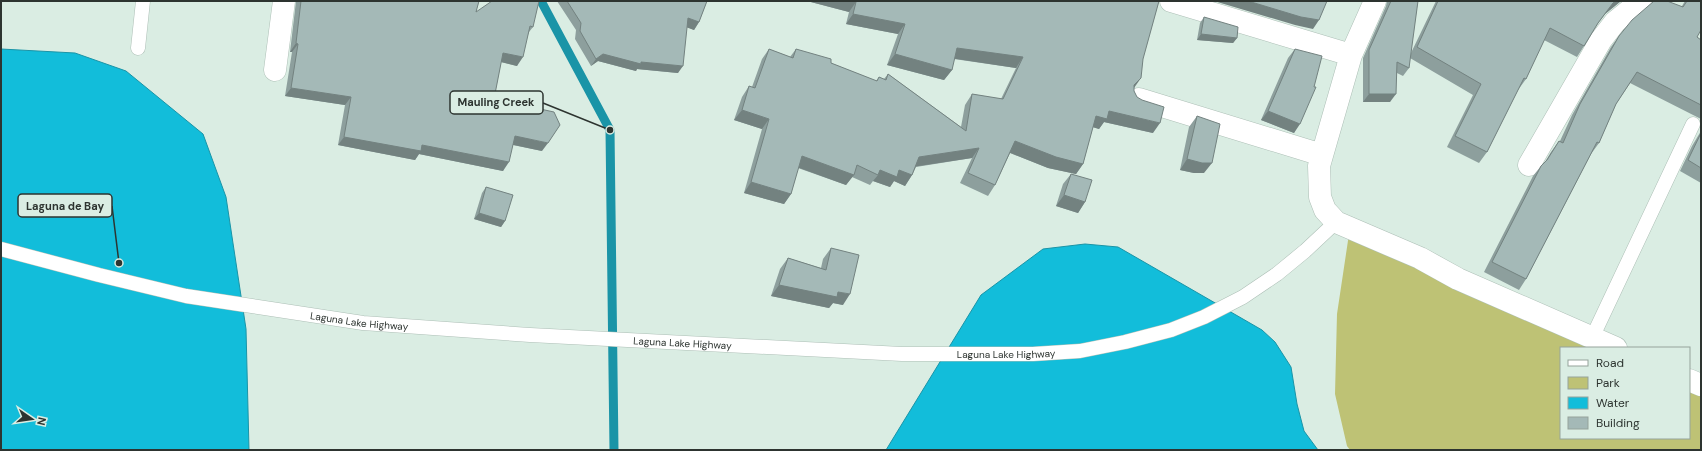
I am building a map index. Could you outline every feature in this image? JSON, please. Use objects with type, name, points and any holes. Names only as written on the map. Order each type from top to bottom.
[{"type":"street","points":[[276,70],[284,1]]},
{"type":"street","points":[[1171,1],[1351,55]]},
{"type":"street","points":[[1375,1],[1351,55],[1319,166],[1320,197],[1325,210],[1336,222],[1420,258],[1458,279],[1614,347]]},
{"type":"street","points":[[1529,166],[1601,40],[1615,22],[1641,1]]},
{"type":"street","points":[[1139,99],[1322,155]]},
{"type":"street","points":[[1690,380],[1701,385]]},
{"type":"lane","points":[[138,48],[143,1]]},
{"type":"lane","points":[[1592,338],[1693,124]]},
{"type":"lane","name":"Laguna Lake Highway","points":[[1,249],[186,296],[276,311],[363,323],[530,335],[902,354],[1033,354],[1080,351],[1125,342],[1171,330],[1204,317],[1243,297],[1277,274],[1305,251],[1336,222]]},
{"type":"green space","points":[[1349,234],[1601,347],[1560,347],[1560,439],[1690,439],[1690,387],[1701,392],[1701,450],[1350,450],[1347,446],[1335,394],[1337,314]]},
{"type":"water","points":[[1,49],[75,53],[126,71],[203,134],[226,197],[246,329],[249,450],[1,450]]},
{"type":"water","points":[[1085,244],[1118,247],[1262,330],[1275,342],[1291,367],[1297,404],[1304,431],[1318,450],[886,450],[981,295],[1043,249]]},
{"type":"building","points":[[301,1],[479,1],[476,12],[492,1],[539,1],[533,27],[530,26],[523,57],[503,53],[494,99],[554,112],[560,125],[548,143],[515,136],[509,162],[422,145],[421,151],[344,137],[351,97],[291,88],[298,44],[296,43]]},
{"type":"building","points":[[567,1],[707,1],[699,22],[688,18],[683,66],[641,62],[641,64],[603,54],[596,59],[580,31],[581,23]]},
{"type":"building","points":[[853,1],[1159,1],[1143,59],[1141,78],[1134,85],[1134,91],[1137,97],[1142,100],[1164,107],[1160,123],[1109,111],[1107,119],[1096,116],[1083,164],[1056,157],[1015,141],[995,185],[968,173],[979,148],[919,157],[912,175],[899,170],[897,177],[880,170],[878,175],[857,165],[854,175],[802,156],[791,194],[751,182],[769,119],[742,110],[749,86],[755,88],[769,49],[793,58],[796,49],[831,59],[831,63],[877,81],[879,77],[886,80],[888,74],[966,131],[972,94],[1003,99],[1023,57],[957,48],[952,70],[895,54],[905,24],[853,14],[856,2]]},
{"type":"building","points":[[1248,1],[1327,1],[1319,20],[1301,17]]},
{"type":"building","points":[[1391,1],[1418,1],[1409,68],[1397,62],[1396,94],[1369,94],[1369,50]]},
{"type":"building","points":[[1438,1],[1616,1],[1598,23],[1584,46],[1550,28],[1526,79],[1524,78],[1487,152],[1455,136],[1481,84],[1417,47]]},
{"type":"building","points":[[1654,1],[1667,1],[1683,7],[1687,1],[1701,1],[1701,30],[1697,37],[1701,40],[1701,105],[1637,72],[1616,104],[1599,143],[1597,142],[1526,279],[1492,262],[1541,166],[1547,160],[1559,141],[1563,143],[1580,104],[1619,36],[1632,20]]},
{"type":"building","points":[[1204,17],[1238,27],[1237,38],[1201,34]]},
{"type":"building","points":[[1295,49],[1322,56],[1314,87],[1316,87],[1300,124],[1268,111]]},
{"type":"building","points":[[1197,116],[1220,124],[1212,163],[1202,163],[1187,159]]},
{"type":"building","points":[[1701,133],[1701,168],[1688,160]]},
{"type":"building","points":[[1071,174],[1092,180],[1085,202],[1064,195]]},
{"type":"building","points":[[486,187],[513,195],[505,221],[479,213]]},
{"type":"building","points":[[831,248],[859,255],[850,294],[838,292],[837,297],[779,285],[788,258],[826,270]]},
{"type":"waterway","points":[[541,1],[610,130],[614,450]]},
{"type":"place","name":"Mauling Creek","points":[[610,130]]},
{"type":"place","name":"Laguna de Bay","points":[[119,263]]}]
